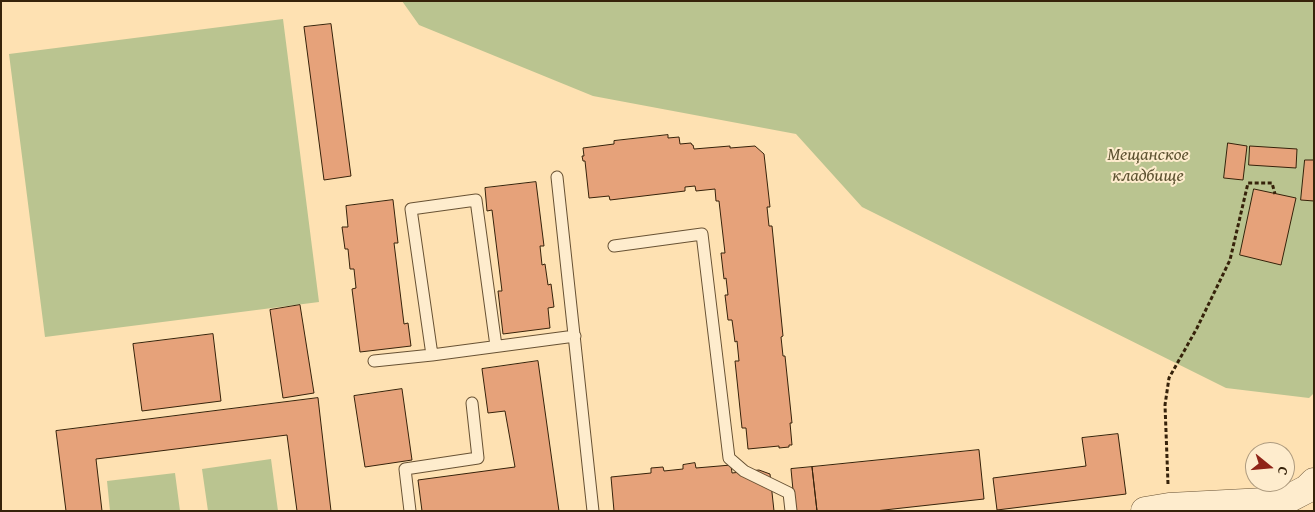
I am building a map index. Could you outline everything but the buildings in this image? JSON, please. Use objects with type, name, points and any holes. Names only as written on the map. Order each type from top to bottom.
[{"type":"street","points":[[1157,509],[1284,501],[1307,489],[1314,482]]},
{"type":"lane","points":[[557,176],[594,511]]},
{"type":"lane","points":[[432,355],[412,209],[476,200],[496,346]]},
{"type":"lane","points":[[614,246],[702,234],[729,458],[744,470],[789,493],[791,511]]},
{"type":"lane","points":[[374,361],[575,336]]},
{"type":"lane","points":[[410,511],[405,469],[478,458],[472,403]]},
{"type":"path","points":[[1157,509],[1165,405],[1169,378],[1197,328],[1230,260],[1248,184],[1272,183],[1274,194]]},
{"type":"green space","name":"Мещанское кладбище","points":[[402,1],[1314,1],[1314,393],[1309,398],[1226,388],[862,207],[796,134],[593,96],[419,25]]},
{"type":"green space","points":[[283,19],[319,302],[45,337],[9,54]]},
{"type":"green space","points":[[271,459],[278,511],[208,511],[202,469]]},
{"type":"green space","points":[[175,473],[180,511],[110,511],[107,481]]}]
